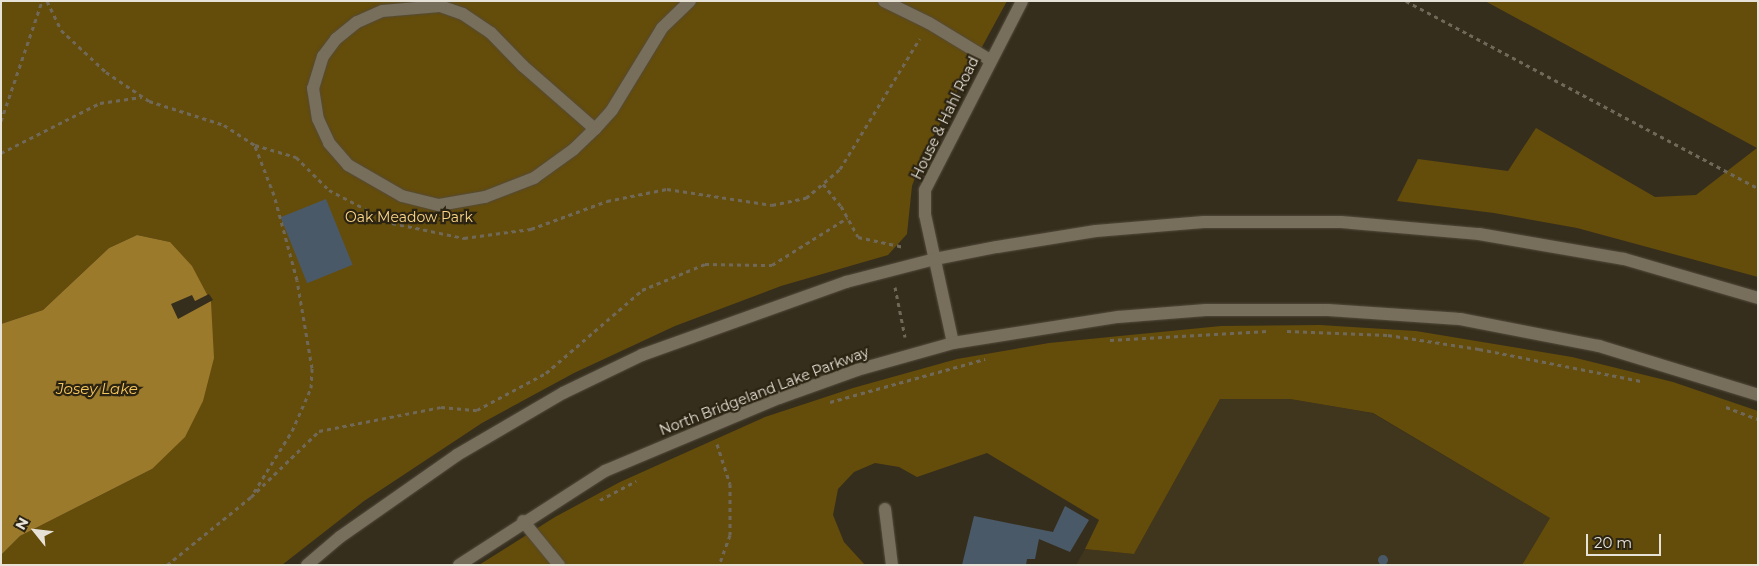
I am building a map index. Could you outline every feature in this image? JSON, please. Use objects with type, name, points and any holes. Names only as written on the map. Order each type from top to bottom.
[{"type":"main road","points":[[594,129],[523,66],[491,33],[463,14],[440,6],[382,11],[357,22],[336,39],[323,56],[312,88],[318,119],[329,143],[348,166],[402,196],[439,205],[485,197],[534,178],[574,149],[594,129],[612,110],[662,28],[690,1]]},
{"type":"main road","points":[[884,1],[929,23],[990,60]]},
{"type":"main road","name":"House & Hahl Road","points":[[953,342],[925,215],[925,190],[990,60],[1022,1]]},
{"type":"main road","points":[[307,565],[340,537],[458,455],[563,393],[642,355],[760,310],[891,270],[936,259],[1096,231],[1204,222],[1341,222],[1480,234],[1624,259],[1758,298]]},
{"type":"main road","name":"North Bridgeland Lake Parkway","points":[[459,565],[523,521],[605,471],[711,426],[857,370],[953,342],[1128,316],[1206,310],[1328,310],[1460,319],[1590,344],[1758,395]]},
{"type":"main road","points":[[885,509],[892,565]]},
{"type":"main road","points":[[523,521],[559,565]]},
{"type":"path","points":[[1,121],[42,1]]},
{"type":"path","points":[[47,1],[61,30],[106,72],[142,96],[224,125],[255,145],[296,157],[329,190],[392,223],[464,238],[531,229],[607,201],[667,189],[772,204],[806,198],[840,169],[929,23]]},
{"type":"path","points":[[1406,1],[1758,188]]},
{"type":"path","points":[[1,153],[100,102],[142,96]]},
{"type":"path","points":[[252,497],[292,431],[310,388],[312,368],[297,280],[274,195],[255,145]]},
{"type":"path","points":[[823,184],[858,237],[873,243],[886,243],[936,259]]},
{"type":"path","points":[[167,565],[252,497],[319,431],[441,408],[477,410],[546,373],[642,290],[705,264],[772,265],[847,218]]},
{"type":"path","points":[[886,243],[908,355],[915,377]]},
{"type":"path","points":[[1106,340],[1277,331],[1388,335],[1538,360],[1649,383]]},
{"type":"path","points":[[823,404],[915,377],[992,358]]},
{"type":"path","points":[[1722,406],[1758,419]]},
{"type":"path","points":[[711,426],[730,484],[730,534],[719,565]]},
{"type":"path","points":[[708,449],[726,441]]},
{"type":"path","points":[[596,502],[639,480]]},
{"type":"shaded area","points":[[1220,399],[1290,399],[1372,413],[1550,518],[1522,565],[1076,565],[1085,549],[1134,554]]},
{"type":"green space","name":"Oak Meadow Park","points":[[1,1],[1007,1],[923,155],[912,186],[907,234],[888,255],[781,286],[675,326],[574,373],[482,423],[364,501],[282,565],[1,565],[1,555],[20,536],[152,469],[170,242],[137,235],[109,248],[43,310],[1,324]]},
{"type":"green space","points":[[1485,1],[1758,1],[1758,277],[1577,228],[1494,213],[1397,201],[1418,159],[1508,171],[1536,128],[1655,197],[1696,195],[1757,148]]},
{"type":"green space","points":[[1320,325],[1416,331],[1572,357],[1673,382],[1758,411],[1758,565],[1522,565],[1550,518],[1373,413],[1290,399],[1220,399],[1134,554],[1085,549],[1099,520],[987,453],[917,477],[899,467],[875,463],[854,472],[838,489],[833,515],[844,542],[865,565],[479,565],[555,517],[620,482],[765,417],[853,388],[957,359],[1049,343],[1221,326]]},
{"type":"water","name":"Josey Lake","points":[[137,235],[170,242],[192,266],[211,302],[214,358],[203,401],[185,437],[152,469],[20,536],[1,555],[1,324],[43,310],[109,248]]},
{"type":"pier","points":[[209,294],[213,300],[178,319],[171,304],[192,295],[195,301]]},
{"type":"building","points":[[326,199],[353,265],[307,283],[281,217]]},
{"type":"building","points":[[1065,506],[1089,520],[1070,552],[1039,539],[1035,559],[1027,559],[1026,565],[962,565],[974,516],[1053,532]]},
{"type":"building","points":[[1381,555],[1385,555],[1388,560],[1387,564],[1381,565],[1378,562],[1378,558]]}]
